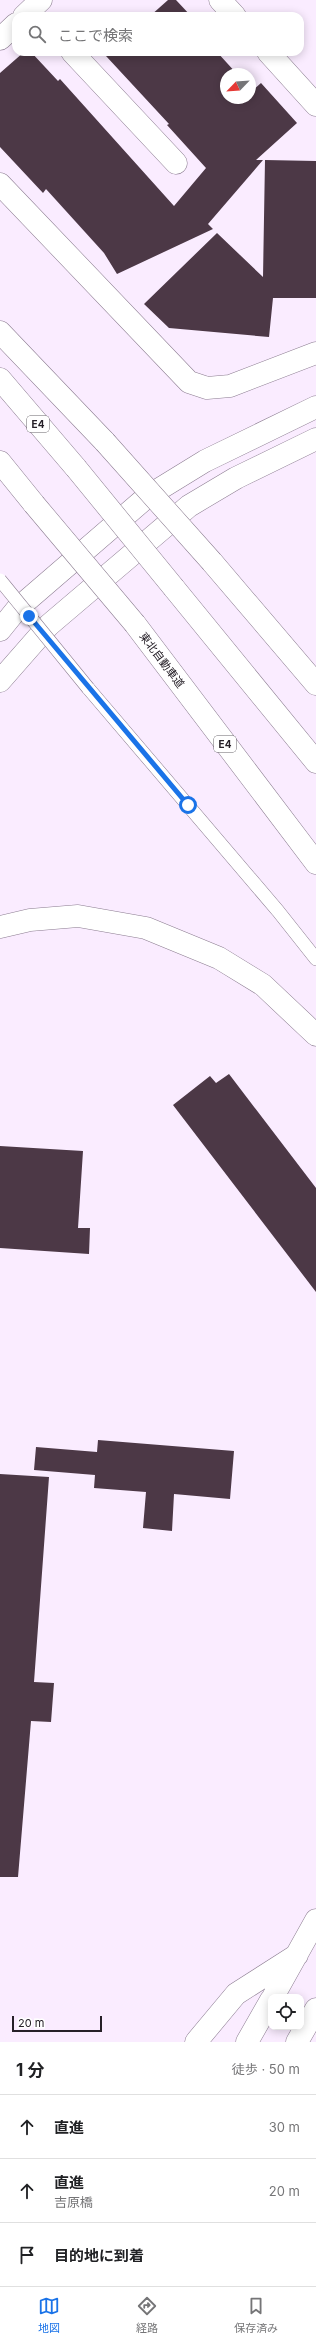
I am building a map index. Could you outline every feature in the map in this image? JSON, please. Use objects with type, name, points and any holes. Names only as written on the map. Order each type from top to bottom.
[{"type":"main road","points":[[220,0],[231,12]]},
{"type":"main road","points":[[0,39],[12,28]]},
{"type":"main road","points":[[76,56],[176,163]]},
{"type":"main road","points":[[272,56],[316,105]]},
{"type":"main road","points":[[0,184],[189,382],[207,388],[230,386],[316,353]]},
{"type":"main road","points":[[0,332],[106,442],[212,562],[316,684]]},
{"type":"main road","name":"E4","points":[[0,379],[76,468],[316,762]]},
{"type":"main road","points":[[0,630],[17,609],[148,496],[205,460],[316,407]]},
{"type":"main road","points":[[0,681],[49,625],[189,506],[236,478],[316,439]]},
{"type":"main road","name":"東北自動車道","points":[[0,462],[135,624],[316,863]]},
{"type":"main road","points":[[0,928],[30,920],[78,916],[146,928],[218,958],[263,985],[316,1035]]},
{"type":"main road","points":[[275,1994],[316,1920]]},
{"type":"main road","points":[[196,2042],[236,1994],[297,1954]]},
{"type":"main road","points":[[247,2042],[268,2005]]},
{"type":"main road","points":[[297,2042],[316,2009]]},
{"type":"lane","points":[[0,580],[88,688],[278,911],[316,959]]},
{"type":"building","points":[[168,0],[176,0],[187,12],[154,12]]},
{"type":"building","points":[[19,56],[35,56],[58,81],[60,79],[174,206],[206,168],[167,125],[169,124],[106,56],[221,56],[232,68],[220,68],[220,104],[256,104],[256,87],[261,83],[297,123],[256,160],[263,160],[208,224],[213,229],[117,274],[104,253],[46,189],[43,193],[0,147],[0,73]]},
{"type":"building","points":[[265,160],[316,161],[316,298],[273,298],[269,337],[169,328],[144,304],[217,233],[263,277]]},
{"type":"building","points":[[229,1074],[316,1188],[316,1292],[173,1105],[210,1076],[216,1083]]},
{"type":"building","points":[[0,1146],[83,1151],[78,1228],[90,1228],[89,1254],[0,1248]]},
{"type":"building","points":[[98,1440],[234,1451],[230,1499],[174,1494],[172,1531],[143,1528],[146,1492],[94,1488],[95,1475],[34,1470],[36,1447],[97,1452]]},
{"type":"building","points":[[0,1474],[49,1477],[34,1682],[54,1683],[51,1722],[31,1721],[18,1877],[0,1877]]},
{"type":"route","points":[[29,616],[88,688],[188,805]]}]
